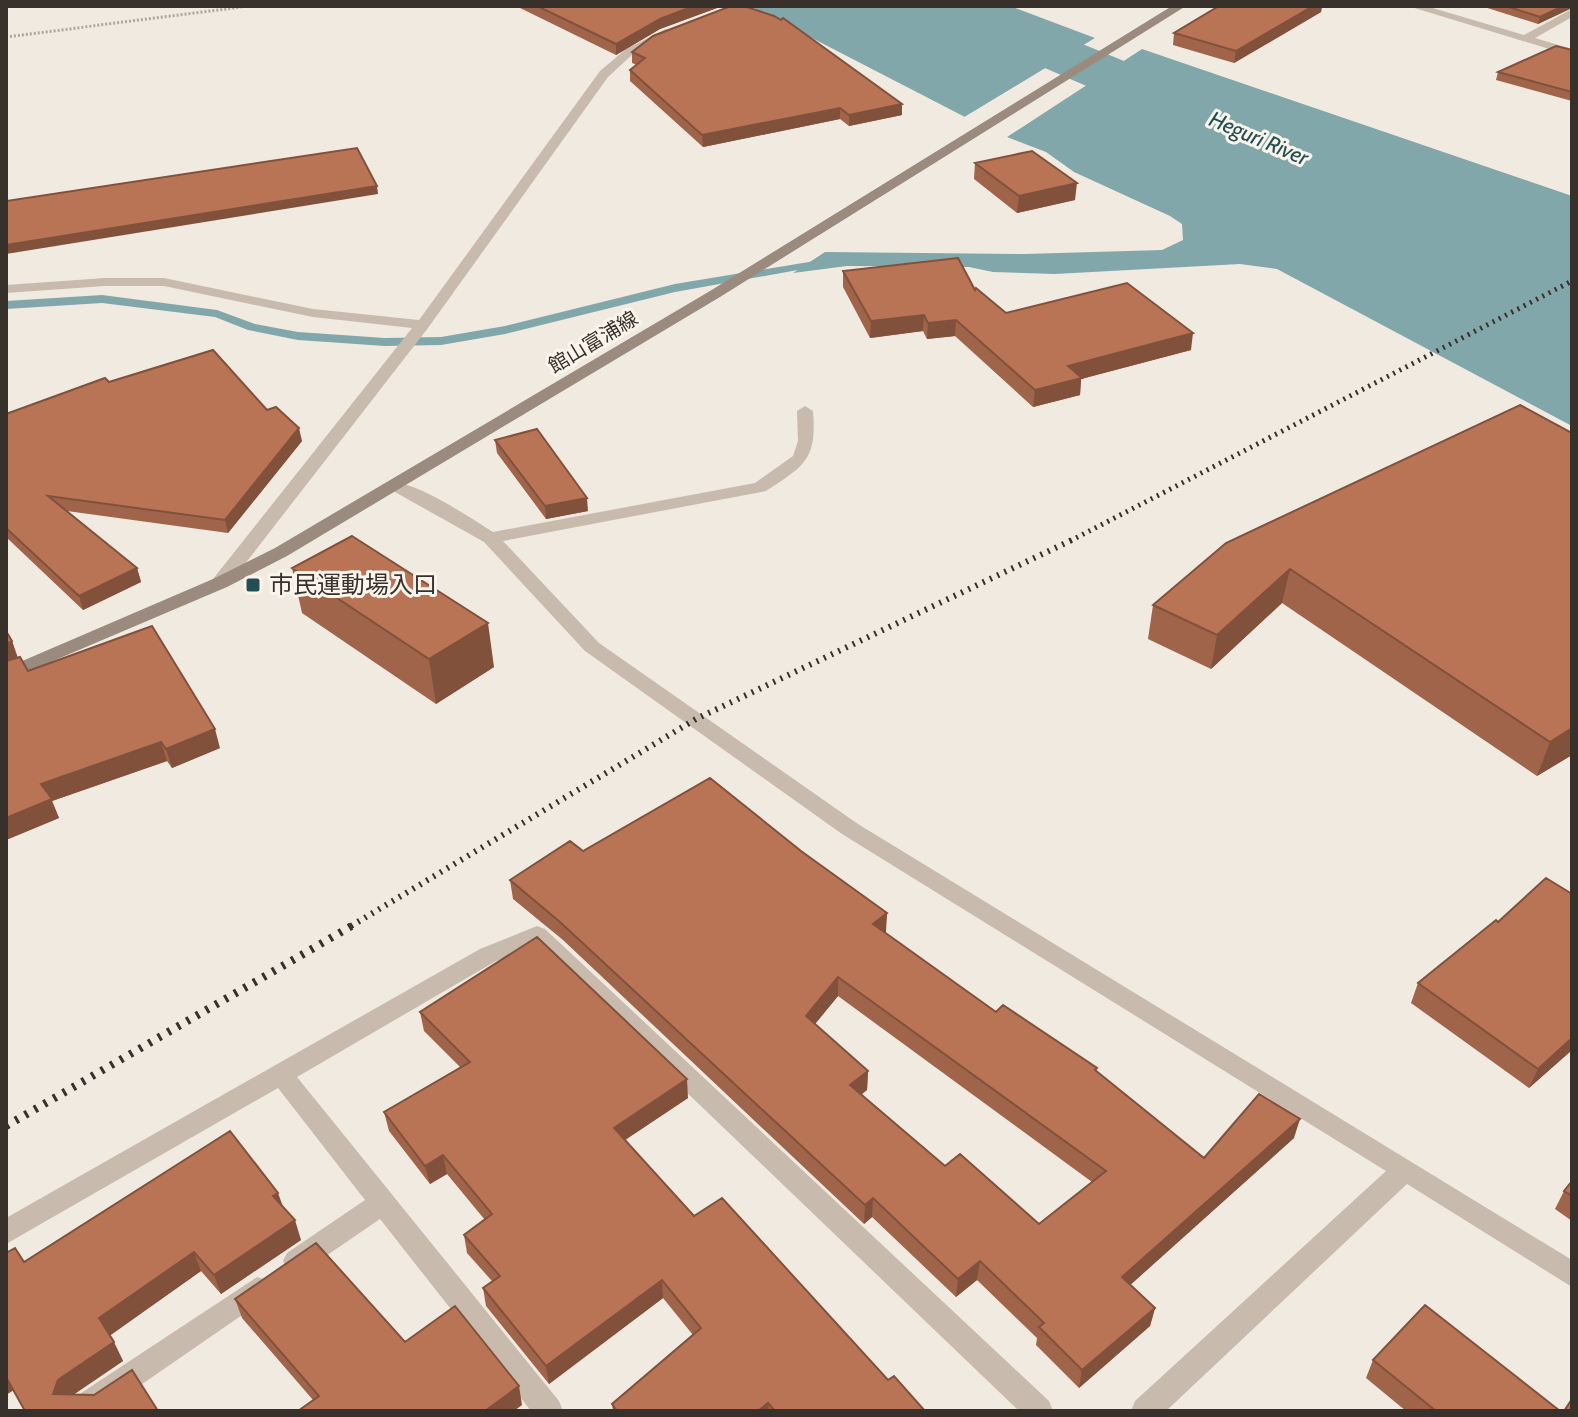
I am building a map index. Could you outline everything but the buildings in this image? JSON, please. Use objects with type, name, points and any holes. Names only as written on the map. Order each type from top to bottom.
[{"type":"main road","name":"館山富浦線","points":[[6,675],[220,583],[395,487],[715,294],[1180,6]]},
{"type":"street","points":[[1414,6],[1572,53]]},
{"type":"street","points":[[1525,39],[1572,12]]},
{"type":"street","points":[[220,583],[418,330],[604,74],[630,51],[679,28]]},
{"type":"street","points":[[6,289],[105,282],[164,282],[313,313],[418,330]]},
{"type":"street","points":[[490,538],[760,487],[799,463],[808,443],[805,411]]},
{"type":"street","points":[[395,487],[442,509],[490,538],[592,647],[850,829],[1405,1169],[1572,1275]]},
{"type":"street","points":[[6,1232],[488,955],[537,935],[1039,1411]]},
{"type":"street","points":[[281,1074],[549,1411]]},
{"type":"street","points":[[1145,1411],[1405,1169]]},
{"type":"street","points":[[79,1411],[382,1203]]},
{"type":"path","points":[[6,37],[249,6]]},
{"type":"water","points":[[750,6],[1010,6],[1095,38],[965,117]]},
{"type":"water","points":[[1142,49],[1572,196],[1572,426],[1277,269],[1240,264],[1055,274],[993,272],[969,267],[847,266],[793,273],[825,252],[1025,254],[1162,250],[1183,240],[1182,224],[1170,216],[1074,172],[1046,152],[1007,137]]},
{"type":"pier","points":[[1099,36],[1098,41],[967,120],[961,119]]},
{"type":"pier","points":[[1140,45],[1146,46],[1003,139],[1005,134]]},
{"type":"waterway","name":"Heguri River","points":[[945,6],[1225,124]]},
{"type":"waterway","points":[[6,305],[102,299],[217,314],[252,327],[298,336],[385,342],[441,341],[505,330],[675,288],[827,262]]},
{"type":"railway","points":[[1072,540],[1572,281]]},
{"type":"railway","points":[[351,926],[696,719],[1072,540]]},
{"type":"railway","points":[[6,1126],[355,924]]},
{"type":"place","name":"市民運動場入口","points":[[253,585]]}]
